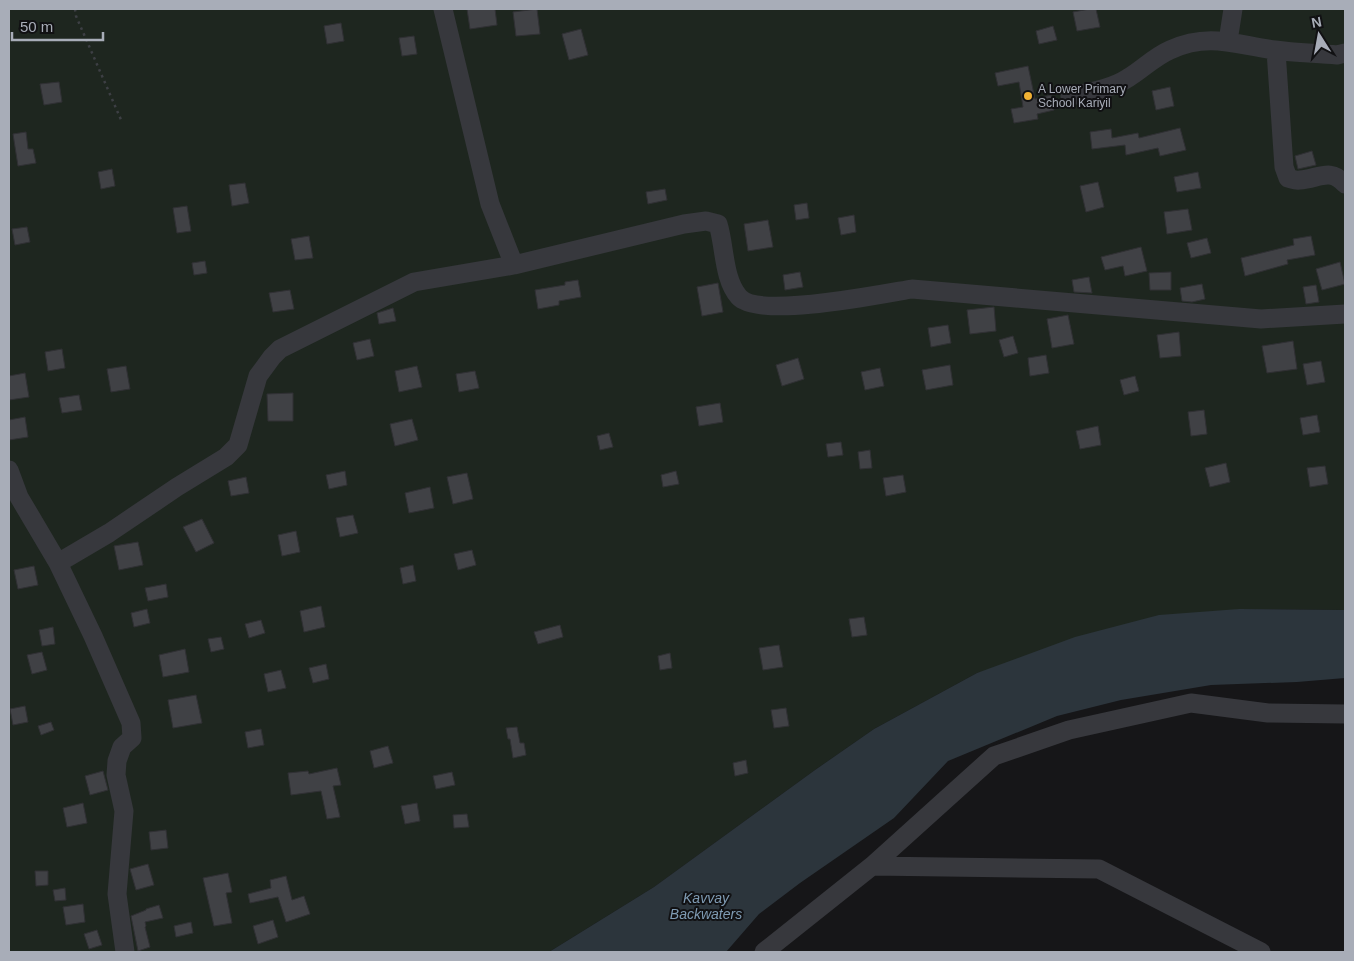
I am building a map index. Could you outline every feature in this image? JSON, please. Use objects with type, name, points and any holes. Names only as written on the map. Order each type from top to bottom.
[{"type":"street","points":[[443,9],[490,204],[514,265]]},
{"type":"street","points":[[1228,41],[1233,9]]},
{"type":"street","points":[[1070,96],[1111,86],[1128,78],[1147,63],[1170,49],[1204,40],[1228,41],[1276,50],[1336,55],[1345,53]]},
{"type":"street","points":[[1276,50],[1284,167],[1288,178],[1299,181],[1327,174],[1340,177],[1345,184]]},
{"type":"street","points":[[58,563],[109,533],[176,487],[226,457],[238,445],[258,376],[280,348],[414,282],[514,265],[684,224],[706,221],[718,224],[732,287],[740,298],[750,303],[783,307],[912,289],[1260,318],[1345,314]]},
{"type":"street","points":[[9,470],[19,498],[58,563],[131,723],[132,738],[122,747],[116,768],[124,811],[118,894],[125,952]]},
{"type":"street","points":[[764,952],[872,866],[994,756],[1068,730],[1191,703],[1268,713],[1345,714]]},
{"type":"street","points":[[872,866],[1098,869],[1261,952]]},
{"type":"path","points":[[75,9],[76,16],[122,122]]},
{"type":"shaded area","points":[[9,9],[1345,9],[1345,610],[1239,609],[977,673],[874,729],[654,887],[549,952],[9,952]]},
{"type":"water","name":"Kavvay Backwaters","points":[[1239,609],[1345,610],[1345,678],[1211,685],[1121,700],[1057,716],[948,761],[894,818],[800,883],[759,914],[726,952],[549,952],[654,887],[874,729],[977,673],[1075,637],[1159,615]]},
{"type":"building","points":[[467,9],[495,9],[497,25],[470,29]]},
{"type":"building","points":[[537,9],[540,34],[516,36],[513,12]]},
{"type":"building","points":[[1096,9],[1100,27],[1077,31],[1073,12]]},
{"type":"building","points":[[341,23],[344,41],[327,44],[324,26]]},
{"type":"building","points":[[1053,26],[1057,40],[1039,44],[1036,31]]},
{"type":"building","points":[[581,29],[588,55],[569,60],[562,34]]},
{"type":"building","points":[[414,36],[417,54],[402,56],[399,38]]},
{"type":"building","points":[[1028,66],[1035,99],[1051,95],[1054,110],[1037,114],[1038,119],[1014,123],[1011,109],[1023,107],[1019,82],[998,86],[995,73]]},
{"type":"building","points":[[59,82],[62,102],[44,105],[40,84]]},
{"type":"building","points":[[1170,87],[1174,106],[1156,110],[1152,91]]},
{"type":"building","points":[[1180,128],[1186,150],[1160,156],[1158,148],[1126,155],[1125,145],[1092,149],[1090,132],[1111,129],[1112,138],[1138,133],[1139,138]]},
{"type":"building","points":[[26,132],[28,149],[33,149],[36,163],[18,166],[13,134]]},
{"type":"building","points":[[1312,151],[1316,165],[1298,169],[1295,156]]},
{"type":"building","points":[[112,169],[115,186],[101,189],[98,172]]},
{"type":"building","points":[[1198,172],[1201,188],[1177,192],[1174,177]]},
{"type":"building","points":[[1098,182],[1104,207],[1086,212],[1080,186]]},
{"type":"building","points":[[245,183],[249,203],[232,206],[229,185]]},
{"type":"building","points":[[665,189],[667,200],[648,204],[646,192]]},
{"type":"building","points":[[807,203],[809,218],[796,220],[794,205]]},
{"type":"building","points":[[187,206],[191,231],[177,233],[173,208]]},
{"type":"building","points":[[1188,209],[1192,230],[1167,234],[1164,212]]},
{"type":"building","points":[[854,215],[856,232],[841,235],[838,218]]},
{"type":"building","points":[[768,220],[773,247],[748,251],[744,224]]},
{"type":"building","points":[[27,227],[30,242],[15,245],[12,229]]},
{"type":"building","points":[[309,236],[313,258],[295,260],[291,239]]},
{"type":"building","points":[[1311,236],[1315,255],[1287,260],[1288,264],[1245,276],[1241,258],[1294,245],[1293,239]]},
{"type":"building","points":[[1207,238],[1211,253],[1191,258],[1187,243]]},
{"type":"building","points":[[1141,247],[1147,271],[1125,276],[1123,266],[1105,270],[1101,257]]},
{"type":"building","points":[[205,261],[207,273],[194,275],[192,263]]},
{"type":"building","points":[[1340,262],[1345,284],[1322,290],[1316,269]]},
{"type":"building","points":[[800,272],[803,287],[785,290],[783,275]]},
{"type":"building","points":[[1171,272],[1171,290],[1150,290],[1149,273]]},
{"type":"building","points":[[1089,277],[1092,293],[1074,292],[1072,280]]},
{"type":"building","points":[[578,280],[581,297],[559,301],[559,305],[538,309],[535,290],[565,285],[565,282]]},
{"type":"building","points":[[718,283],[723,312],[702,316],[697,287]]},
{"type":"building","points":[[1202,284],[1205,299],[1192,302],[1182,301],[1180,288]]},
{"type":"building","points":[[1316,285],[1319,302],[1306,304],[1303,287]]},
{"type":"building","points":[[290,290],[294,309],[273,312],[269,293]]},
{"type":"building","points":[[994,307],[996,331],[970,334],[967,310]]},
{"type":"building","points":[[393,308],[396,321],[379,324],[377,313]]},
{"type":"building","points":[[1068,315],[1074,344],[1052,348],[1047,319]]},
{"type":"building","points":[[948,325],[951,343],[931,347],[928,328]]},
{"type":"building","points":[[1179,332],[1181,356],[1160,358],[1157,335]]},
{"type":"building","points":[[1013,336],[1018,353],[1004,357],[999,340]]},
{"type":"building","points":[[370,339],[374,356],[357,360],[353,343]]},
{"type":"building","points":[[1293,341],[1297,369],[1267,373],[1262,346]]},
{"type":"building","points":[[62,349],[65,368],[48,371],[45,352]]},
{"type":"building","points":[[1046,355],[1049,373],[1030,376],[1028,358]]},
{"type":"building","points":[[798,358],[804,379],[782,386],[776,365]]},
{"type":"building","points":[[1321,361],[1325,382],[1307,385],[1303,364]]},
{"type":"building","points":[[950,365],[953,385],[926,390],[922,370]]},
{"type":"building","points":[[126,366],[130,389],[111,392],[107,369]]},
{"type":"building","points":[[417,366],[422,387],[399,392],[395,371]]},
{"type":"building","points":[[880,368],[884,386],[865,390],[861,372]]},
{"type":"building","points":[[475,371],[479,388],[459,392],[456,374]]},
{"type":"building","points":[[25,373],[29,397],[9,400],[9,376]]},
{"type":"building","points":[[1135,376],[1139,391],[1124,395],[1120,380]]},
{"type":"building","points":[[293,393],[293,421],[268,421],[267,394]]},
{"type":"building","points":[[79,395],[82,410],[62,413],[59,398]]},
{"type":"building","points":[[720,403],[723,422],[699,426],[696,407]]},
{"type":"building","points":[[1204,410],[1207,434],[1191,436],[1188,412]]},
{"type":"building","points":[[1317,415],[1320,432],[1303,435],[1300,418]]},
{"type":"building","points":[[25,417],[28,437],[9,440],[9,420]]},
{"type":"building","points":[[412,419],[418,440],[395,446],[390,424]]},
{"type":"building","points":[[1098,426],[1101,445],[1080,449],[1076,431]]},
{"type":"building","points":[[609,433],[613,447],[600,450],[597,436]]},
{"type":"building","points":[[841,442],[843,455],[828,457],[826,444]]},
{"type":"building","points":[[870,450],[872,468],[860,469],[858,452]]},
{"type":"building","points":[[1226,463],[1230,482],[1210,487],[1205,468]]},
{"type":"building","points":[[1325,466],[1328,484],[1310,487],[1307,468]]},
{"type":"building","points":[[345,471],[347,485],[329,489],[326,475]]},
{"type":"building","points":[[676,471],[679,484],[663,487],[661,475]]},
{"type":"building","points":[[467,473],[473,499],[453,504],[447,477]]},
{"type":"building","points":[[903,475],[906,492],[886,496],[883,478]]},
{"type":"building","points":[[246,477],[249,493],[231,496],[228,481]]},
{"type":"building","points":[[430,487],[434,508],[409,513],[405,493]]},
{"type":"building","points":[[353,515],[358,533],[340,537],[336,518]]},
{"type":"building","points":[[202,519],[214,543],[196,552],[183,527]]},
{"type":"building","points":[[296,531],[300,552],[282,556],[278,535]]},
{"type":"building","points":[[138,542],[143,565],[119,570],[114,546]]},
{"type":"building","points":[[472,550],[476,565],[458,570],[454,554]]},
{"type":"building","points":[[413,565],[416,581],[403,584],[400,568]]},
{"type":"building","points":[[34,566],[38,585],[18,589],[14,570]]},
{"type":"building","points":[[166,584],[168,597],[148,601],[145,588]]},
{"type":"building","points":[[321,606],[325,627],[304,632],[300,611]]},
{"type":"building","points":[[147,609],[150,623],[134,627],[131,613]]},
{"type":"building","points":[[864,617],[867,635],[852,637],[849,619]]},
{"type":"building","points":[[261,620],[265,633],[249,638],[245,624]]},
{"type":"building","points":[[560,625],[563,637],[538,644],[534,632]]},
{"type":"building","points":[[53,627],[55,644],[42,646],[39,630]]},
{"type":"building","points":[[221,637],[224,649],[211,652],[208,639]]},
{"type":"building","points":[[779,645],[783,667],[763,670],[759,648]]},
{"type":"building","points":[[185,649],[189,672],[163,677],[159,655]]},
{"type":"building","points":[[42,652],[47,670],[32,674],[27,655]]},
{"type":"building","points":[[670,653],[672,668],[660,670],[658,656]]},
{"type":"building","points":[[326,664],[329,679],[313,683],[309,668]]},
{"type":"building","points":[[281,670],[286,688],[268,692],[264,674]]},
{"type":"building","points":[[196,695],[202,723],[173,728],[168,700]]},
{"type":"building","points":[[25,706],[28,722],[13,725],[10,709]]},
{"type":"building","points":[[786,708],[789,726],[774,728],[771,710]]},
{"type":"building","points":[[51,722],[54,730],[41,735],[38,726]]},
{"type":"building","points":[[517,727],[520,743],[524,743],[526,755],[513,758],[506,728]]},
{"type":"building","points":[[261,729],[264,745],[248,748],[245,732]]},
{"type":"building","points":[[388,746],[393,763],[374,768],[370,751]]},
{"type":"building","points":[[746,760],[748,773],[735,776],[733,763]]},
{"type":"building","points":[[337,768],[341,785],[333,786],[340,817],[327,819],[321,791],[291,795],[288,773],[308,771],[309,774]]},
{"type":"building","points":[[103,771],[108,790],[90,795],[85,776]]},
{"type":"building","points":[[452,772],[455,785],[436,789],[433,776]]},
{"type":"building","points":[[83,803],[87,823],[67,827],[63,808]]},
{"type":"building","points":[[417,803],[420,821],[405,824],[401,806]]},
{"type":"building","points":[[467,814],[469,827],[454,828],[453,815]]},
{"type":"building","points":[[166,830],[168,848],[151,850],[149,832]]},
{"type":"building","points":[[148,864],[154,885],[136,890],[130,869]]},
{"type":"building","points":[[35,871],[48,871],[48,885],[36,886]]},
{"type":"building","points":[[228,873],[232,892],[226,893],[232,923],[214,926],[203,878]]},
{"type":"building","points":[[286,876],[292,900],[304,896],[310,914],[286,922],[278,897],[250,903],[248,894],[271,888],[270,880]]},
{"type":"building","points":[[65,888],[66,900],[55,901],[53,890]]},
{"type":"building","points":[[83,904],[85,922],[66,925],[63,907]]},
{"type":"building","points":[[159,905],[163,918],[145,922],[150,947],[138,951],[131,916]]},
{"type":"building","points":[[273,920],[278,937],[258,944],[253,926]]},
{"type":"building","points":[[191,922],[193,933],[176,937],[174,926]]},
{"type":"building","points":[[97,930],[102,945],[89,949],[84,934]]},
{"type":"place","name":"A Lower Primary School Kariyil","points":[[1028,96]]}]
